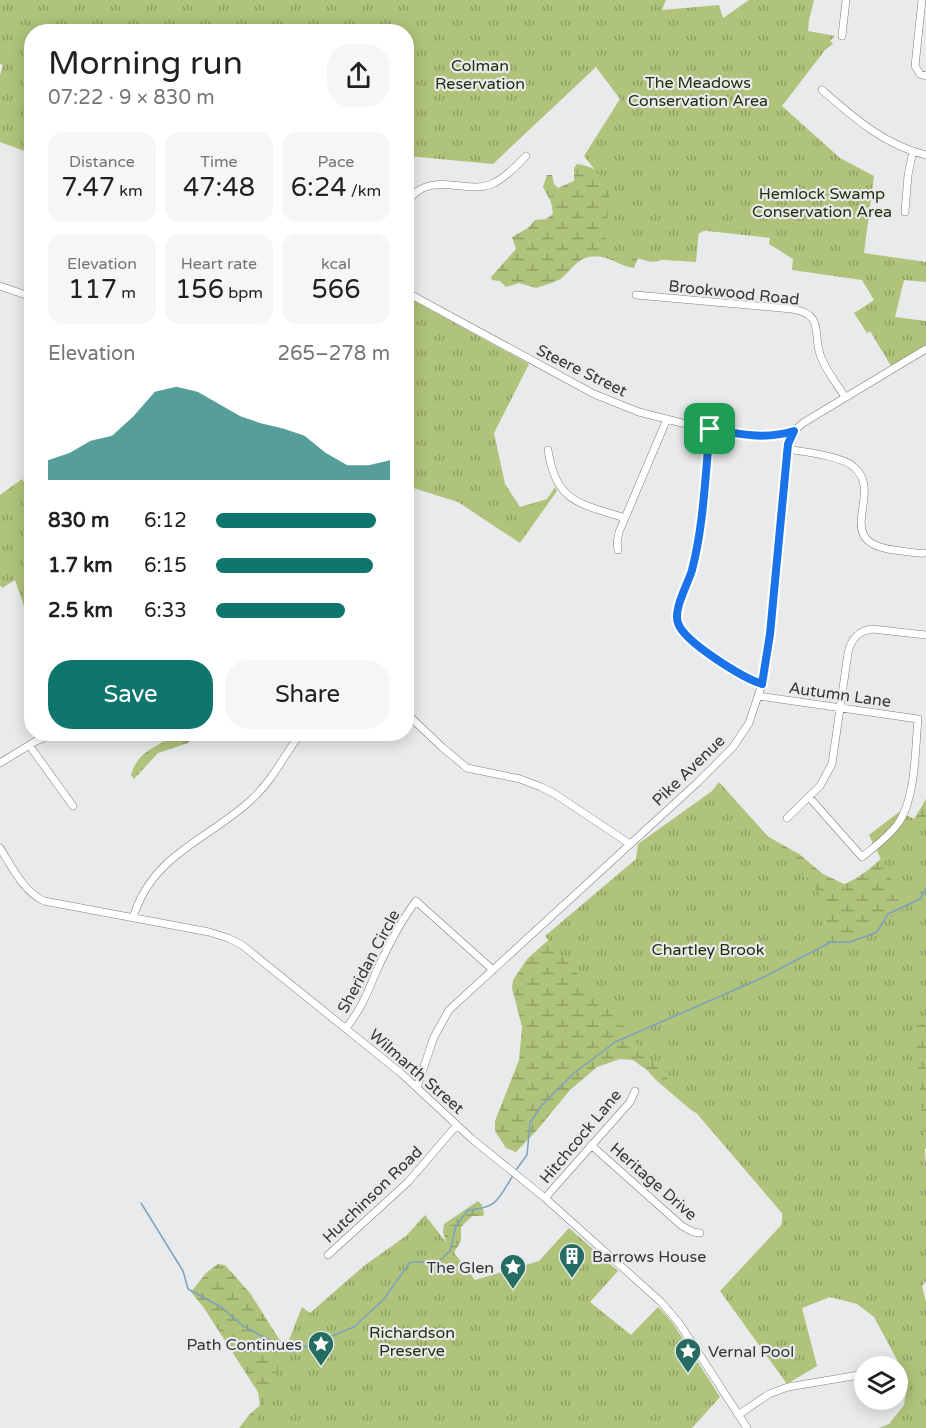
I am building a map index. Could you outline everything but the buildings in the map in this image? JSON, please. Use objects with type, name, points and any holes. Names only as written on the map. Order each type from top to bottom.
[{"type":"street","points":[[842,36],[846,0]]},
{"type":"street","points":[[922,0],[915,66],[918,73],[926,76]]},
{"type":"street","points":[[822,90],[874,132],[893,144],[926,155]]},
{"type":"street","points":[[905,212],[908,175],[913,152]]},
{"type":"street","points":[[414,195],[432,186],[449,184],[472,187],[494,184],[526,156]]},
{"type":"street","points":[[0,286],[24,294]]},
{"type":"street","name":"Brookwood Road","points":[[636,295],[804,312],[816,325],[820,356],[846,397]]},
{"type":"street","name":"Steere Street","points":[[414,296],[601,397],[639,412],[710,429],[761,437],[779,436],[794,431]]},
{"type":"street","points":[[794,431],[803,423],[926,350]]},
{"type":"street","points":[[618,550],[618,538],[625,518],[667,419]]},
{"type":"street","points":[[710,429],[698,542],[677,618],[680,627],[689,638],[734,670],[762,684]]},
{"type":"street","name":"Pike Avenue","points":[[417,1087],[434,1037],[449,1010],[697,783],[733,747],[749,723],[762,684],[770,634],[787,449],[789,438],[794,431]]},
{"type":"street","points":[[787,449],[844,461],[855,468],[864,485],[861,529],[869,543],[879,548],[926,553]]},
{"type":"street","points":[[548,450],[553,476],[561,490],[585,504],[625,518]]},
{"type":"street","points":[[787,818],[827,776],[832,764],[849,647],[858,634],[872,629],[926,635]]},
{"type":"street","name":"Autumn Lane","points":[[759,696],[918,718],[913,769],[904,813],[890,834],[862,857],[809,797]]},
{"type":"street","points":[[414,721],[467,768],[520,779],[541,787],[630,844]]},
{"type":"street","points":[[0,763],[39,741]]},
{"type":"street","points":[[133,918],[147,887],[163,867],[195,840],[250,802],[267,783],[295,741]]},
{"type":"street","points":[[29,746],[73,806]]},
{"type":"street","name":"Wilmarth Street","points":[[0,848],[25,887],[41,900],[67,907],[209,932],[235,941],[417,1087],[666,1307],[747,1428]]},
{"type":"street","name":"Sheridan Circle","points":[[346,1028],[360,1009],[400,924],[417,901],[493,970]]},
{"type":"street","name":"Hitchcock Lane","points":[[545,1198],[630,1102],[635,1091]]},
{"type":"street","name":"Hutchinson Road","points":[[328,1255],[408,1182],[458,1125]]},
{"type":"street","name":"Heritage Drive","points":[[591,1145],[682,1226],[700,1233]]},
{"type":"street","points":[[738,1414],[769,1394],[788,1386],[854,1376]]},
{"type":"green space","points":[[0,0],[666,0],[662,10],[719,5],[723,18],[749,0],[811,0],[808,31],[835,36],[830,41],[833,44],[825,50],[782,106],[840,158],[874,176],[864,253],[926,262],[926,282],[904,280],[895,317],[926,321],[926,345],[891,366],[870,331],[867,333],[854,313],[874,300],[862,280],[792,270],[793,259],[769,244],[770,238],[699,230],[696,262],[604,256],[610,189],[584,156],[620,99],[596,67],[493,164],[414,157],[414,24],[24,24],[24,151],[0,142],[0,75],[3,65],[0,64]]},
{"type":"green space","name":"The Meadows Conservation Area","points":[[778,0],[814,0],[810,16],[708,229],[685,240],[659,261],[650,262],[638,258],[634,268],[595,256],[579,262],[560,279],[536,288],[519,283],[506,287],[500,281],[492,280],[491,277],[516,249],[512,237],[528,228],[535,220],[546,219],[553,214],[551,202],[543,187],[547,175],[552,175],[554,184],[558,188],[574,181],[574,168],[577,164],[615,178]]},
{"type":"green space","points":[[414,301],[529,364],[494,433],[505,484],[520,507],[547,499],[555,487],[557,491],[520,543],[458,502],[414,488]]},
{"type":"green space","points":[[22,479],[24,482],[24,606],[15,580],[2,588],[0,585],[0,495]]},
{"type":"green space","points":[[164,741],[189,741],[158,753],[134,779],[131,775],[134,767],[149,750]]},
{"type":"green space","name":"Chartley Brook","points":[[719,782],[828,903],[824,953],[906,909],[869,835],[899,812],[926,824],[926,1023],[915,1025],[926,1166],[926,1281],[922,1286],[926,1302],[926,1428],[879,1428],[889,1424],[900,1410],[908,1410],[908,1356],[895,1356],[874,1317],[857,1304],[830,1297],[802,1308],[817,1366],[787,1384],[720,1291],[787,1219],[545,936],[636,859],[638,844],[712,791]]},
{"type":"green space","name":"Chartley Brook","points":[[926,799],[926,1148],[918,1158],[780,1244],[783,1204],[722,1128],[691,1110],[633,1060],[620,1059],[597,1067],[570,1090],[516,1152],[506,1148],[495,1131],[495,1121],[519,1060],[522,1027],[512,988],[513,980],[527,959],[598,896],[751,827],[799,854],[823,874],[844,884],[880,860],[911,823]]},
{"type":"green space","points":[[478,1201],[482,1205],[484,1214],[483,1216],[472,1216],[461,1227],[461,1241],[453,1254],[379,1428],[239,1428],[260,1405],[258,1392],[204,1308],[191,1292],[206,1273],[218,1264],[225,1265],[250,1293],[279,1339],[283,1342],[298,1343],[446,1242],[443,1232],[444,1224]]},
{"type":"green space","name":"Richardson Preserve","points":[[425,1215],[475,1280],[539,1261],[569,1228],[618,1271],[590,1302],[631,1335],[658,1307],[672,1322],[720,1397],[692,1428],[254,1428],[302,1307],[310,1313],[365,1265],[406,1236]]},
{"type":"waterway","name":"Chartley Brook","points":[[516,1170],[527,1155],[530,1123],[541,1106],[574,1073],[615,1042],[762,978],[831,942],[850,942],[877,932],[888,914],[920,899],[926,889]]},
{"type":"waterway","name":"Chartley Brook","points":[[141,1203],[183,1271],[188,1289],[221,1307],[243,1326],[292,1352],[354,1327],[384,1299],[410,1262],[438,1262],[450,1251],[456,1226],[468,1210],[491,1205],[503,1192],[512,1177]]},
{"type":"place","name":"Barrows House","points":[[572,1279]]},
{"type":"place","name":"The Glen","points":[[513,1290]]},
{"type":"place","name":"Path Continues","points":[[321,1367]]},
{"type":"place","name":"Vernal Pool","points":[[688,1374]]},
{"type":"route","points":[[710,429],[761,437],[779,436],[794,431],[788,444],[770,634],[762,684],[734,670],[689,638],[678,623],[678,609],[690,577],[700,532],[710,429]]},
{"type":"park label","name":"Colman Reservation","points":[[480,74]]},
{"type":"park label","name":"Hemlock Swamp Conservation Area","points":[[822,202]]}]
